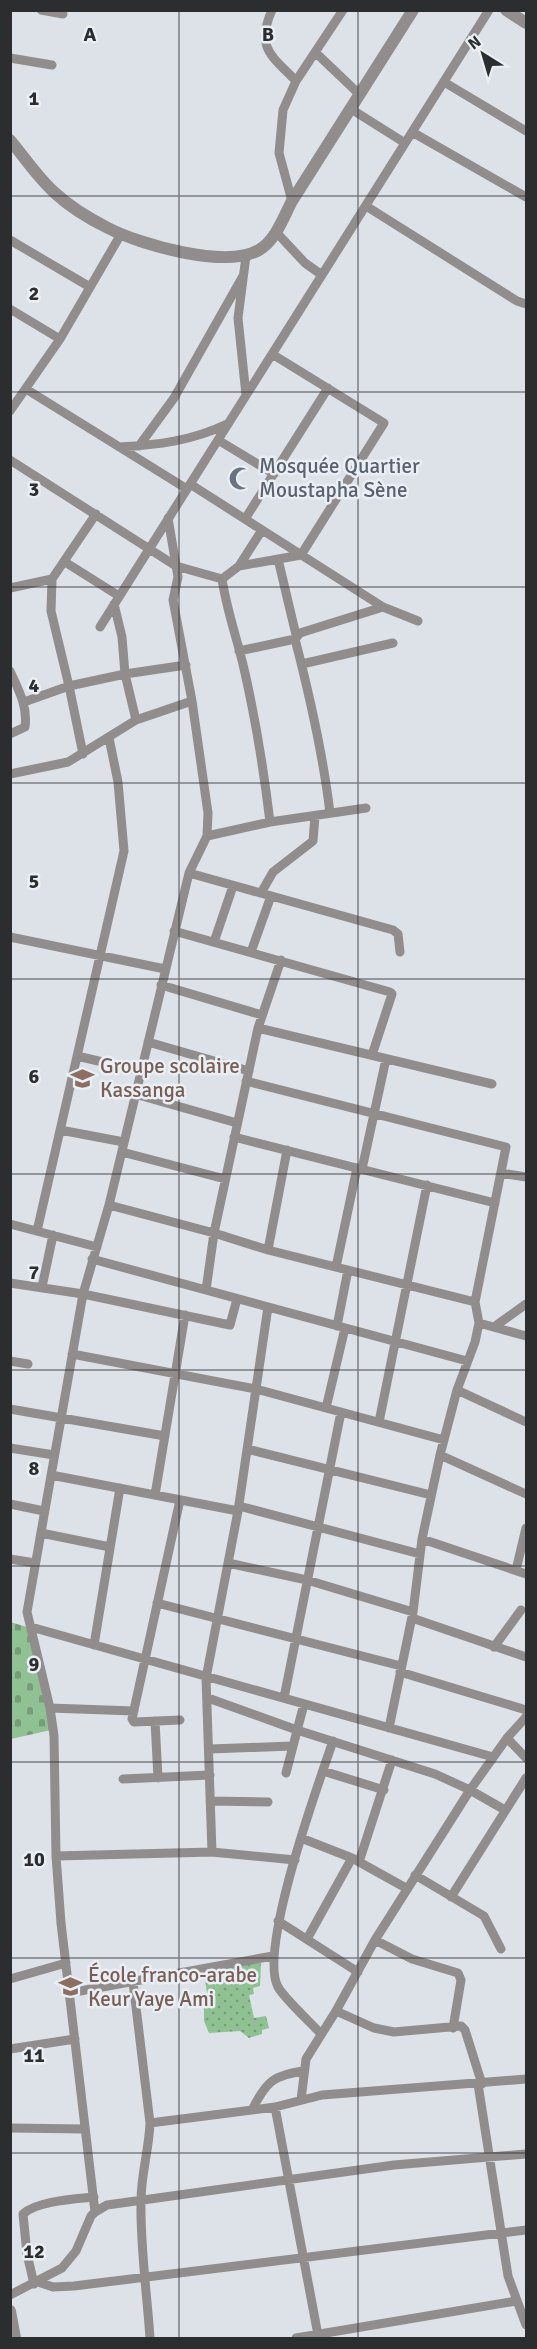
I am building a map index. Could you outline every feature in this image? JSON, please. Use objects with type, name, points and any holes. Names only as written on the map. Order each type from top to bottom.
[{"type":"street","points":[[41,10],[63,15]]},
{"type":"street","points":[[272,10],[267,21],[266,50],[296,81]]},
{"type":"street","points":[[292,201],[279,153],[283,110],[296,81],[343,10]]},
{"type":"street","points":[[10,140],[54,193],[93,220],[121,234],[156,246],[196,254],[246,256],[267,243],[276,232],[292,201],[413,10]]},
{"type":"street","points":[[100,627],[489,10]]},
{"type":"street","points":[[506,10],[526,23]]},
{"type":"street","points":[[315,52],[359,94]]},
{"type":"street","points":[[10,58],[52,65]]},
{"type":"street","points":[[444,82],[526,131]]},
{"type":"street","points":[[351,109],[405,143]]},
{"type":"street","points":[[412,132],[526,197]]},
{"type":"street","points":[[366,206],[517,302],[526,304]]},
{"type":"street","points":[[276,232],[305,263],[322,275]]},
{"type":"street","points":[[10,411],[60,339],[121,234]]},
{"type":"street","points":[[10,240],[90,287]]},
{"type":"street","points":[[246,256],[238,318],[246,394]]},
{"type":"street","points":[[139,446],[174,398],[243,276]]},
{"type":"street","points":[[10,309],[60,339]]},
{"type":"street","points":[[239,566],[301,555],[384,423],[272,354]]},
{"type":"street","points":[[245,519],[328,388]]},
{"type":"street","points":[[26,389],[119,447],[245,519],[383,607],[418,621]]},
{"type":"street","points":[[119,447],[194,438],[228,423]]},
{"type":"street","points":[[218,440],[274,474]]},
{"type":"street","points":[[10,460],[176,566],[222,579]]},
{"type":"street","points":[[83,754],[51,611],[52,579],[96,514]]},
{"type":"street","points":[[95,2212],[69,1993],[56,1856],[54,1736],[50,1708],[27,1612],[83,1294],[109,1205],[189,873],[207,836],[208,813],[192,701],[173,600],[177,585],[176,566],[168,518]]},
{"type":"street","points":[[222,579],[239,566],[262,530]]},
{"type":"street","points":[[278,559],[322,755],[330,813]]},
{"type":"street","points":[[65,562],[117,600],[125,674],[136,720]]},
{"type":"street","points":[[10,588],[52,579]]},
{"type":"street","points":[[222,579],[226,608],[256,721],[270,822]]},
{"type":"street","points":[[239,651],[295,637],[383,607]]},
{"type":"street","points":[[302,664],[393,643]]},
{"type":"street","points":[[24,702],[69,686],[125,674],[186,665]]},
{"type":"street","points":[[10,670],[24,702],[25,727],[10,734]]},
{"type":"street","points":[[10,774],[68,762],[136,720],[192,701]]},
{"type":"street","points":[[37,1231],[124,851],[118,782],[109,738]]},
{"type":"street","points":[[207,836],[270,822],[366,808]]},
{"type":"street","points":[[251,952],[273,872],[313,841],[315,816]]},
{"type":"street","points":[[189,873],[393,930],[398,934],[400,952]]},
{"type":"street","points":[[214,942],[233,886]]},
{"type":"street","points":[[174,931],[390,992],[392,994],[372,1056]]},
{"type":"street","points":[[10,937],[165,969]]},
{"type":"street","points":[[206,1290],[214,1233],[258,1028],[281,960]]},
{"type":"street","points":[[161,986],[262,1015]]},
{"type":"street","points":[[258,1028],[492,1084]]},
{"type":"street","points":[[148,1042],[249,1071]]},
{"type":"street","points":[[77,1056],[141,1071]]},
{"type":"street","points":[[336,1267],[386,1059]]},
{"type":"street","points":[[246,1081],[506,1147],[475,1302],[478,1323],[475,1342],[458,1390],[431,1495],[422,1539],[412,1615],[390,1728]]},
{"type":"street","points":[[135,1094],[237,1123]]},
{"type":"street","points":[[60,1130],[225,1179]]},
{"type":"street","points":[[234,1137],[495,1203]]},
{"type":"street","points":[[268,1250],[287,1150]]},
{"type":"street","points":[[501,1173],[526,1177]]},
{"type":"street","points":[[379,1422],[427,1185]]},
{"type":"street","points":[[109,1205],[268,1250],[475,1302]]},
{"type":"street","points":[[10,1224],[97,1247]]},
{"type":"street","points":[[42,1287],[53,1235]]},
{"type":"street","points":[[92,1259],[467,1361]]},
{"type":"street","points":[[326,1408],[341,1327],[348,1270]]},
{"type":"street","points":[[10,1283],[83,1294],[230,1325],[237,1299]]},
{"type":"street","points":[[494,1327],[526,1304]]},
{"type":"street","points":[[212,1852],[206,1678],[238,1509],[268,1307]]},
{"type":"street","points":[[155,1495],[185,1315]]},
{"type":"street","points":[[478,1323],[526,1335]]},
{"type":"street","points":[[72,1354],[256,1389],[444,1440]]},
{"type":"street","points":[[10,1361],[28,1364]]},
{"type":"street","points":[[458,1390],[526,1422]]},
{"type":"street","points":[[10,1409],[165,1436]]},
{"type":"street","points":[[284,1698],[341,1412]]},
{"type":"street","points":[[10,1448],[54,1455]]},
{"type":"street","points":[[247,1449],[431,1495]]},
{"type":"street","points":[[440,1455],[526,1494]]},
{"type":"street","points":[[51,1475],[238,1509],[420,1554]]},
{"type":"street","points":[[94,1645],[120,1488]]},
{"type":"street","points":[[180,1500],[132,1719],[134,1722],[180,1720]]},
{"type":"street","points":[[10,1504],[44,1511]]},
{"type":"street","points":[[516,1570],[526,1528]]},
{"type":"street","points":[[40,1533],[110,1547]]},
{"type":"street","points":[[422,1539],[526,1574]]},
{"type":"street","points":[[10,1559],[35,1563]]},
{"type":"street","points":[[228,1563],[308,1580],[526,1657]]},
{"type":"street","points":[[158,1603],[401,1669],[526,1710]]},
{"type":"street","points":[[494,1647],[521,1610]]},
{"type":"street","points":[[31,1628],[494,1757]]},
{"type":"street","points":[[208,1698],[297,1730],[435,1774],[505,1810]]},
{"type":"street","points":[[286,1773],[304,1704]]},
{"type":"street","points":[[50,1708],[134,1711]]},
{"type":"street","points":[[301,2100],[306,2059],[336,2011],[375,1940],[470,1790],[507,1738],[526,1717]]},
{"type":"street","points":[[155,1721],[158,1778]]},
{"type":"street","points":[[507,1738],[526,1758]]},
{"type":"street","points":[[321,2034],[277,1986],[273,1956],[278,1921],[301,1838],[333,1741]]},
{"type":"street","points":[[210,1749],[292,1746]]},
{"type":"street","points":[[307,1940],[356,1860],[384,1790],[392,1760]]},
{"type":"street","points":[[323,1771],[384,1790]]},
{"type":"street","points":[[123,1779],[210,1776]]},
{"type":"street","points":[[451,1897],[526,1778]]},
{"type":"street","points":[[210,1801],[268,1802]]},
{"type":"street","points":[[301,1838],[356,1860],[406,1888]]},
{"type":"street","points":[[56,1856],[212,1852],[295,1860]]},
{"type":"street","points":[[415,1875],[484,1916],[501,1949]]},
{"type":"street","points":[[278,1921],[358,1972]]},
{"type":"street","points":[[375,1940],[407,1957],[458,1973],[461,1980],[453,2028]]},
{"type":"street","points":[[69,1993],[273,1956]]},
{"type":"street","points":[[10,1979],[66,1963]]},
{"type":"street","points":[[133,1982],[150,2123],[141,2202],[150,2338]]},
{"type":"street","points":[[336,2011],[374,2028],[394,2032],[461,2026],[465,2030],[480,2084],[508,2276],[526,2325]]},
{"type":"street","points":[[10,2049],[75,2039]]},
{"type":"street","points":[[252,2110],[262,2090],[272,2080],[280,2075],[304,2071]]},
{"type":"street","points":[[150,2123],[275,2107],[322,2095],[526,2079]]},
{"type":"street","points":[[275,2107],[318,2335]]},
{"type":"street","points":[[10,2128],[84,2129]]},
{"type":"street","points":[[10,2295],[62,2268],[70,2259],[95,2212],[107,2205],[394,2165],[526,2154]]},
{"type":"street","points":[[36,2283],[27,2254],[23,2214],[28,2209],[58,2202],[94,2198]]},
{"type":"street","points":[[36,2283],[59,2287],[146,2279],[526,2230]]},
{"type":"street","points":[[296,2338],[516,2301]]},
{"type":"street","points":[[10,2311],[15,2338]]},
{"type":"green space","points":[[10,1622],[27,1627],[51,1730],[11,1739]]},
{"type":"green space","points":[[261,1962],[260,1986],[253,1988],[254,1994],[249,1995],[254,2018],[266,2016],[269,2028],[262,2030],[262,2034],[249,2038],[240,2031],[209,2033],[204,2021],[204,2007],[208,2000],[204,1973]]},
{"type":"place","name":"Mosquée Quartier Moustapha Sène","points":[[241,478]]},
{"type":"place","name":"Groupe scolaire Kassanga","points":[[82,1078]]},
{"type":"place","name":"École franco-arabe Keur Yaye Ami","points":[[70,1987]]}]
